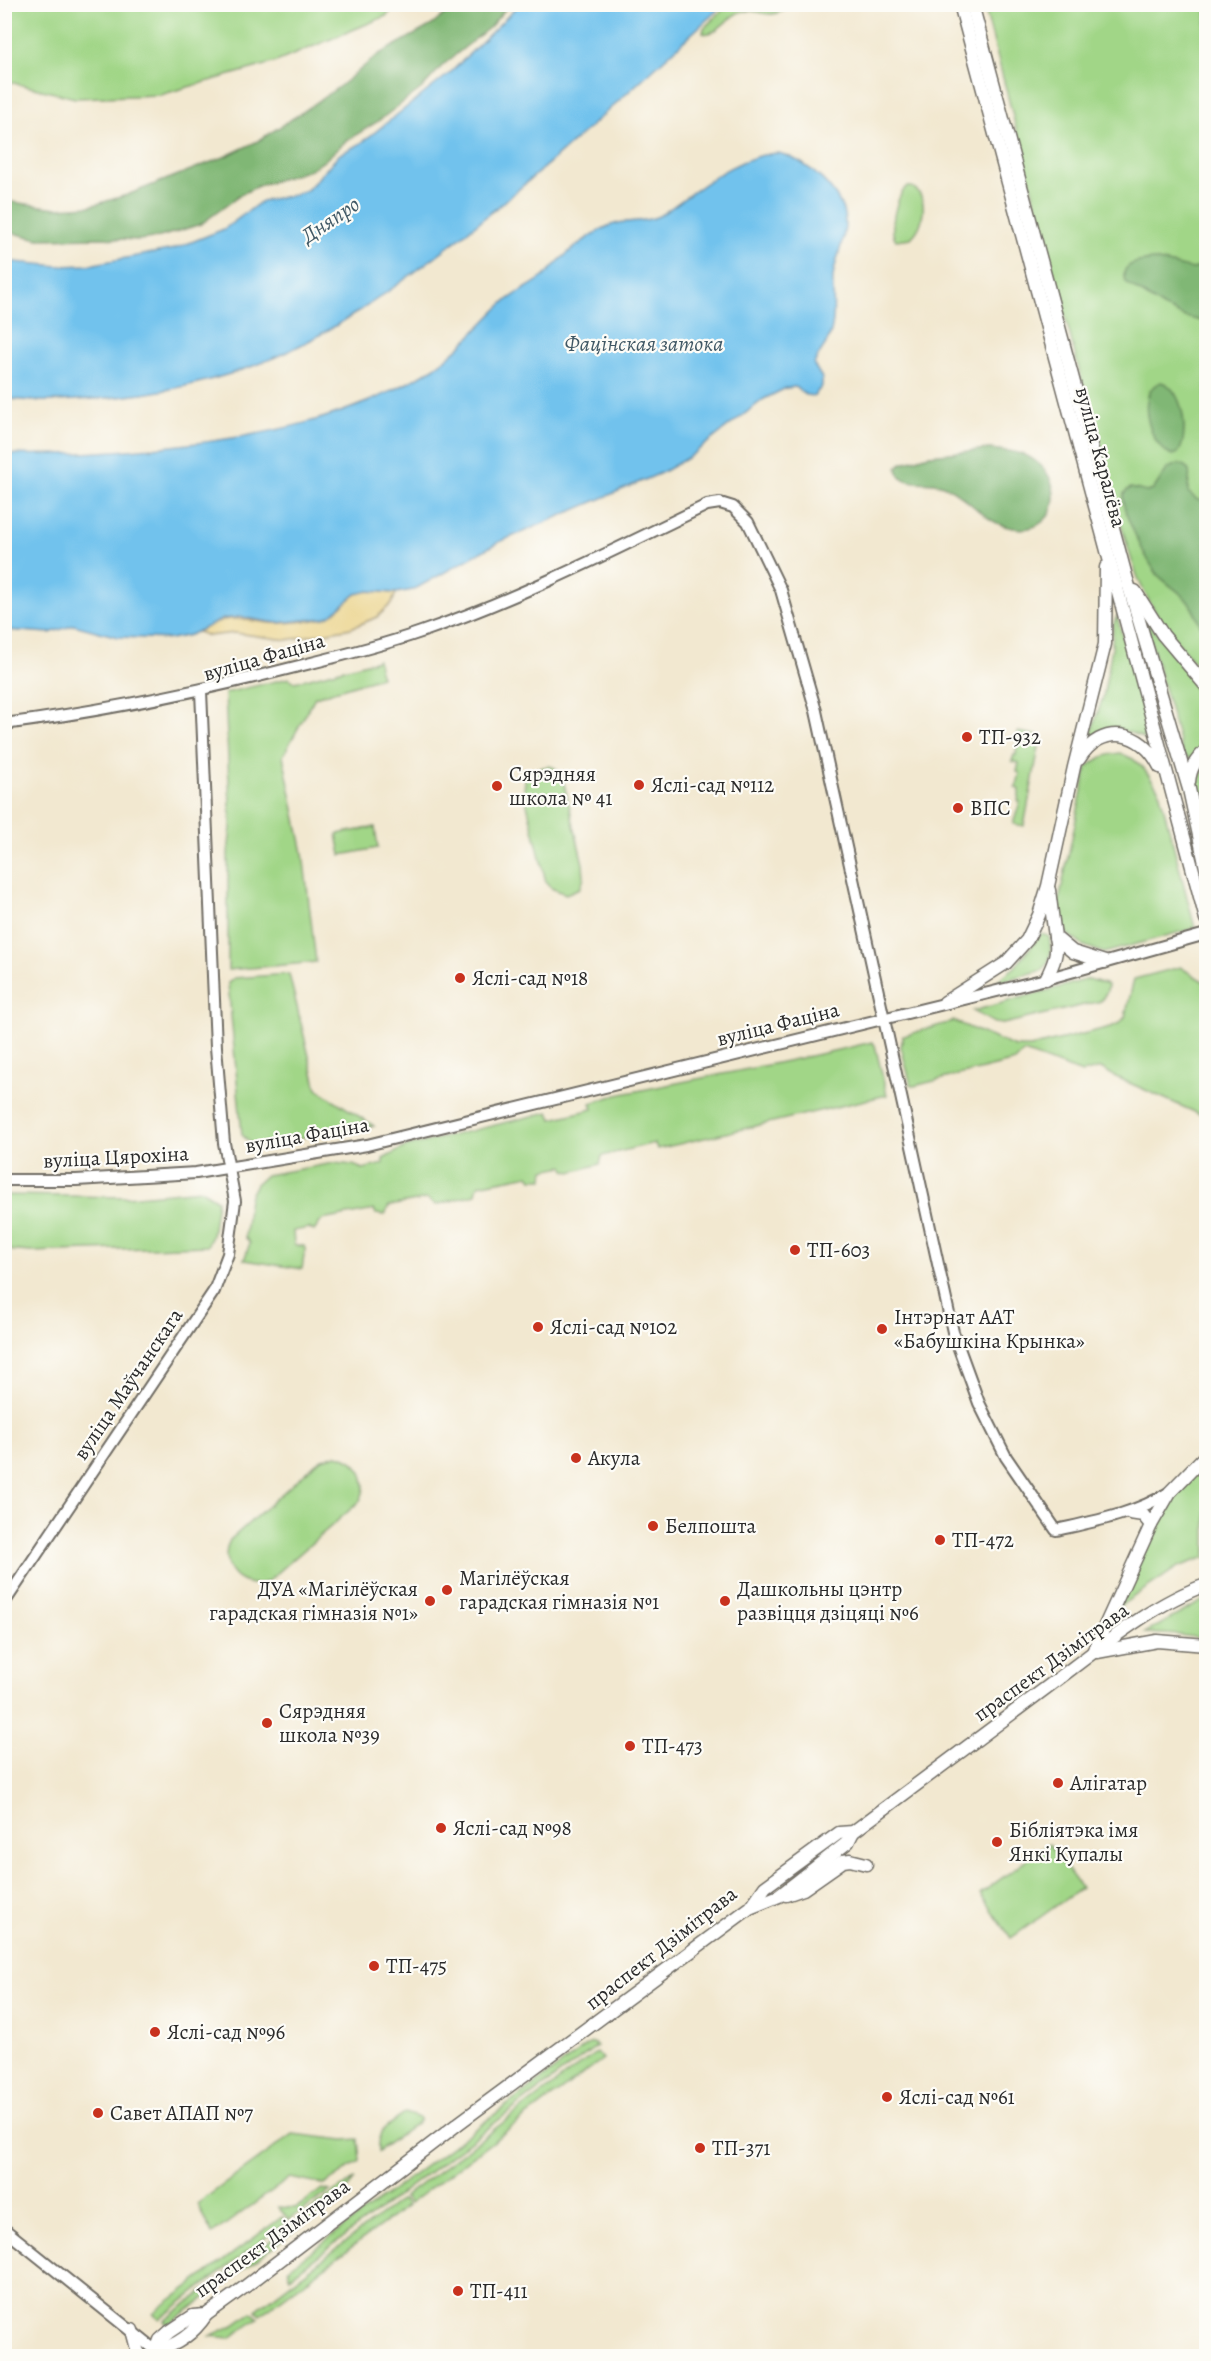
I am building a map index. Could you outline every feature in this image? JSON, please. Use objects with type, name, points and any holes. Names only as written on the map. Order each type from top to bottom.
[{"type":"main road","name":"вуліца Каралёва","points":[[960,4],[1206,919]]},
{"type":"main road","name":"вуліца Каралёва","points":[[972,4],[1127,580],[1189,789],[1206,868]]},
{"type":"main road","points":[[945,1002],[1006,963],[1028,940],[1048,886],[1074,767],[1105,644],[1106,550]]},
{"type":"main road","points":[[1127,580],[1163,635],[1206,686]]},
{"type":"main road","points":[[1074,767],[1087,745],[1097,738],[1122,735],[1143,743],[1153,753],[1173,795]]},
{"type":"main road","points":[[1189,789],[1190,772],[1194,763],[1206,750]]},
{"type":"main road","points":[[1046,979],[1054,963],[1057,945],[1048,886]]},
{"type":"main road","points":[[1055,937],[1073,952],[1105,962]]},
{"type":"main road","points":[[1092,1653],[1151,1525],[1170,1492],[1206,1455]]},
{"type":"main road","points":[[1130,1513],[1143,1515],[1151,1525]]},
{"type":"main road","name":"праспект Дзімітрава","points":[[153,2354],[160,2340],[169,2332],[193,2316],[206,2315],[474,2111],[751,1907],[765,1887],[839,1833],[853,1832],[1092,1653],[1178,1597],[1206,1585]]},
{"type":"main road","points":[[1092,1653],[1157,1641],[1206,1645]]},
{"type":"main road","points":[[779,1896],[848,1842],[853,1832]]},
{"type":"main road","points":[[751,1907],[779,1896],[792,1894],[843,1861],[850,1860],[866,1864]]},
{"type":"main road","points":[[132,2330],[137,2349],[135,2356]]},
{"type":"street","name":"вуліца Фаціна","points":[[884,1017],[816,711],[781,590],[748,522],[733,507],[720,503],[707,505],[560,577],[422,632],[201,691],[216,1047],[224,1143],[229,1168],[367,1145],[1046,979],[1206,934]]},
{"type":"street","points":[[4,724],[79,714],[201,691]]},
{"type":"street","points":[[884,1017],[953,1332],[980,1403],[1006,1457],[1056,1530],[1130,1513],[1170,1492]]},
{"type":"street","name":"вуліца Цярохіна","points":[[4,1180],[76,1180],[196,1173],[229,1168]]},
{"type":"street","name":"вуліца Маўчанскага","points":[[4,1603],[214,1291],[228,1254],[233,1222],[235,1201],[229,1168]]},
{"type":"street","points":[[4,2229],[132,2330],[153,2354]]},
{"type":"green space","points":[[5,4],[398,5],[386,16],[276,62],[160,95],[75,98],[5,81]]},
{"type":"green space","points":[[457,4],[509,5],[490,27],[443,65],[422,88],[377,122],[346,141],[310,170],[258,186],[242,194],[201,224],[160,237],[139,240],[38,239],[5,231],[5,201],[57,208],[90,206],[127,195],[224,157],[258,141],[340,86],[379,54],[432,25]]},
{"type":"green space","points":[[728,5],[786,5],[784,10],[772,14],[740,12],[713,32],[703,33],[704,28]]},
{"type":"green space","points":[[984,5],[1206,5],[1206,677],[1154,609],[1140,583],[1133,563],[1113,500]]},
{"type":"green space","points":[[907,187],[912,187],[921,198],[922,219],[916,233],[911,238],[896,240],[893,221],[900,197]]},
{"type":"green space","points":[[1154,260],[1193,269],[1206,265],[1206,322],[1185,317],[1163,307],[1126,283],[1124,276],[1127,267],[1137,262]]},
{"type":"green space","points":[[1161,382],[1175,393],[1183,414],[1182,446],[1174,455],[1165,451],[1158,443],[1148,420],[1146,408],[1148,396],[1153,387]]},
{"type":"green space","points":[[990,449],[1024,455],[1045,470],[1054,494],[1052,507],[1047,517],[1038,525],[1025,529],[999,524],[982,514],[952,489],[937,483],[903,479],[897,468],[900,464],[929,455]]},
{"type":"green space","points":[[1179,464],[1189,471],[1188,492],[1196,499],[1206,502],[1206,636],[1186,599],[1162,579],[1154,569],[1136,537],[1124,505],[1123,496],[1128,490],[1131,488],[1147,492],[1153,490],[1168,468]]},
{"type":"green space","points":[[1117,616],[1153,743],[1121,730],[1107,731],[1089,739],[1103,697],[1112,648],[1113,625]]},
{"type":"green space","points":[[1144,617],[1206,695],[1206,746],[1191,759],[1183,755]]},
{"type":"green space","points":[[378,660],[381,677],[315,697],[283,756],[303,853],[316,962],[228,970],[228,853],[231,827],[225,693],[289,678],[295,682]]},
{"type":"green space","points":[[1018,732],[1041,736],[1024,826],[1013,824],[1020,802],[1018,801],[1020,789],[1015,788],[1020,773],[1017,772],[1019,763],[1012,761],[1016,755]]},
{"type":"green space","points":[[1120,753],[1133,759],[1144,769],[1159,790],[1195,928],[1104,953],[1082,945],[1065,932],[1056,914],[1087,767],[1103,757]]},
{"type":"green space","points":[[549,766],[562,775],[583,864],[584,877],[580,888],[566,894],[551,888],[546,882],[524,792],[528,771]]},
{"type":"green space","points":[[1206,768],[1206,831],[1197,790],[1198,782]]},
{"type":"green space","points":[[375,827],[378,848],[341,855],[337,834]]},
{"type":"green space","points":[[1041,934],[1049,936],[1050,946],[1048,962],[1043,970],[994,983],[1015,967]]},
{"type":"green space","points":[[1180,967],[1206,983],[1206,1117],[1116,1077],[1101,1068],[1082,1073],[1024,1052],[1015,1061],[911,1085],[901,1047],[903,1036],[954,1021],[1015,1047],[1030,1047],[1111,1027],[1120,1023],[1125,1017],[1134,979]]},
{"type":"green space","points":[[289,974],[317,1089],[374,1126],[253,1145],[242,1135],[228,983],[234,978]]},
{"type":"green space","points":[[1089,979],[1108,985],[1101,1001],[1003,1024],[994,1023],[973,1011]]},
{"type":"green space","points":[[872,1042],[875,1045],[887,1095],[658,1149],[654,1143],[602,1156],[600,1164],[571,1172],[565,1170],[563,1166],[544,1170],[543,1179],[532,1179],[529,1175],[478,1185],[476,1194],[436,1205],[427,1199],[389,1206],[385,1215],[376,1214],[374,1210],[322,1220],[314,1231],[309,1228],[293,1231],[294,1245],[304,1246],[305,1249],[302,1269],[244,1260],[250,1243],[245,1237],[249,1197],[256,1184],[266,1175],[334,1163],[353,1165],[363,1169],[383,1164],[383,1159],[405,1147],[549,1112],[552,1119],[593,1109],[591,1103],[613,1096]]},
{"type":"green space","points":[[201,1190],[217,1200],[212,1236],[207,1246],[31,1252],[5,1250],[5,1195],[127,1197]]},
{"type":"green space","points":[[337,1455],[352,1461],[361,1472],[364,1486],[360,1501],[267,1582],[257,1584],[240,1580],[229,1568],[226,1559],[230,1540],[316,1463]]},
{"type":"green space","points":[[1206,1458],[1206,1557],[1178,1567],[1117,1608],[1156,1524],[1175,1492]]},
{"type":"green space","points":[[1206,1599],[1206,1639],[1145,1633]]},
{"type":"green space","points":[[1049,1844],[1081,1888],[1011,1938],[980,1894]]},
{"type":"green space","points":[[593,2043],[597,2046],[290,2277],[289,2268]]},
{"type":"green space","points":[[597,2052],[603,2059],[409,2204],[404,2197]]},
{"type":"green space","points":[[405,2113],[419,2118],[419,2121],[378,2151],[381,2132]]},
{"type":"green space","points":[[293,2134],[344,2140],[358,2139],[360,2161],[324,2185],[290,2178],[212,2234],[197,2204]]},
{"type":"green space","points":[[355,2179],[343,2195],[168,2325],[164,2321],[336,2191]]},
{"type":"green space","points":[[322,2189],[330,2191],[289,2220],[278,2207],[296,2208]]},
{"type":"green space","points":[[402,2199],[407,2206],[260,2315],[256,2310]]},
{"type":"green space","points":[[282,2217],[286,2222],[160,2319],[153,2313]]},
{"type":"green space","points":[[252,2312],[258,2318],[230,2338],[210,2336],[234,2325]]},
{"type":"sand","points":[[362,591],[396,593],[392,603],[377,617],[351,628],[287,640],[235,633],[208,636],[198,632],[217,622],[232,619],[274,623],[324,618],[335,613]]},
{"type":"water","name":"Дняпро","points":[[520,4],[723,5],[582,134],[473,227],[417,271],[336,326],[293,349],[250,367],[207,381],[162,391],[72,400],[38,401],[5,398],[5,261],[59,266],[89,265],[174,249],[224,229],[262,201],[307,190],[340,154],[361,143],[450,73]]},
{"type":"water","name":"Фацінская затока","points":[[779,153],[801,163],[822,179],[838,200],[845,223],[833,277],[834,312],[830,337],[814,365],[822,378],[822,386],[814,396],[806,395],[795,387],[786,388],[764,399],[689,457],[661,473],[497,543],[413,590],[396,593],[369,591],[356,594],[324,618],[277,623],[239,617],[223,619],[190,635],[171,639],[118,637],[74,625],[50,633],[5,630],[5,454],[104,452],[199,443],[270,431],[338,413],[403,385],[435,367],[460,346],[503,303],[543,277],[581,242],[597,232],[616,224],[659,216],[731,167],[762,155]]},
{"type":"place","name":"ТП-932","points":[[967,737]]},
{"type":"place","name":"Яслі-сад №112","points":[[639,785]]},
{"type":"place","name":"Сярэдняя школа № 41","points":[[497,786]]},
{"type":"place","name":"ВПС","points":[[958,808]]},
{"type":"place","name":"Яслі-сад №18","points":[[460,978]]},
{"type":"place","name":"ТП-603","points":[[795,1250]]},
{"type":"place","name":"Яслі-сад №102","points":[[538,1327]]},
{"type":"place","name":"Інтэрнат ААТ «Бабушкіна Крынка»","points":[[882,1329]]},
{"type":"place","name":"Акула","points":[[576,1458]]},
{"type":"place","name":"Белпошта","points":[[653,1526]]},
{"type":"place","name":"ТП-472","points":[[940,1540]]},
{"type":"place","name":"Магілёўская гарадская гімназія №1","points":[[447,1590]]},
{"type":"place","name":"ДУА «Магілёўская гарадская гімназія №1»","points":[[430,1601]]},
{"type":"place","name":"Дашкольны цэнтр развіцця дзіцяці №6","points":[[725,1601]]},
{"type":"place","name":"Сярэдняя школа №39","points":[[267,1723]]},
{"type":"place","name":"ТП-473","points":[[630,1746]]},
{"type":"place","name":"Алігатар","points":[[1058,1783]]},
{"type":"place","name":"Яслі-сад №98","points":[[441,1828]]},
{"type":"place","name":"Бібліятэка імя Янкі Купалы","points":[[997,1842]]},
{"type":"place","name":"ТП-475","points":[[374,1966]]},
{"type":"place","name":"Яслі-сад №96","points":[[155,2032]]},
{"type":"place","name":"Яслі-сад №61","points":[[887,2097]]},
{"type":"place","name":"Савет АПАП №7","points":[[98,2113]]},
{"type":"place","name":"ТП-371","points":[[700,2148]]},
{"type":"place","name":"ТП-411","points":[[458,2291]]}]
